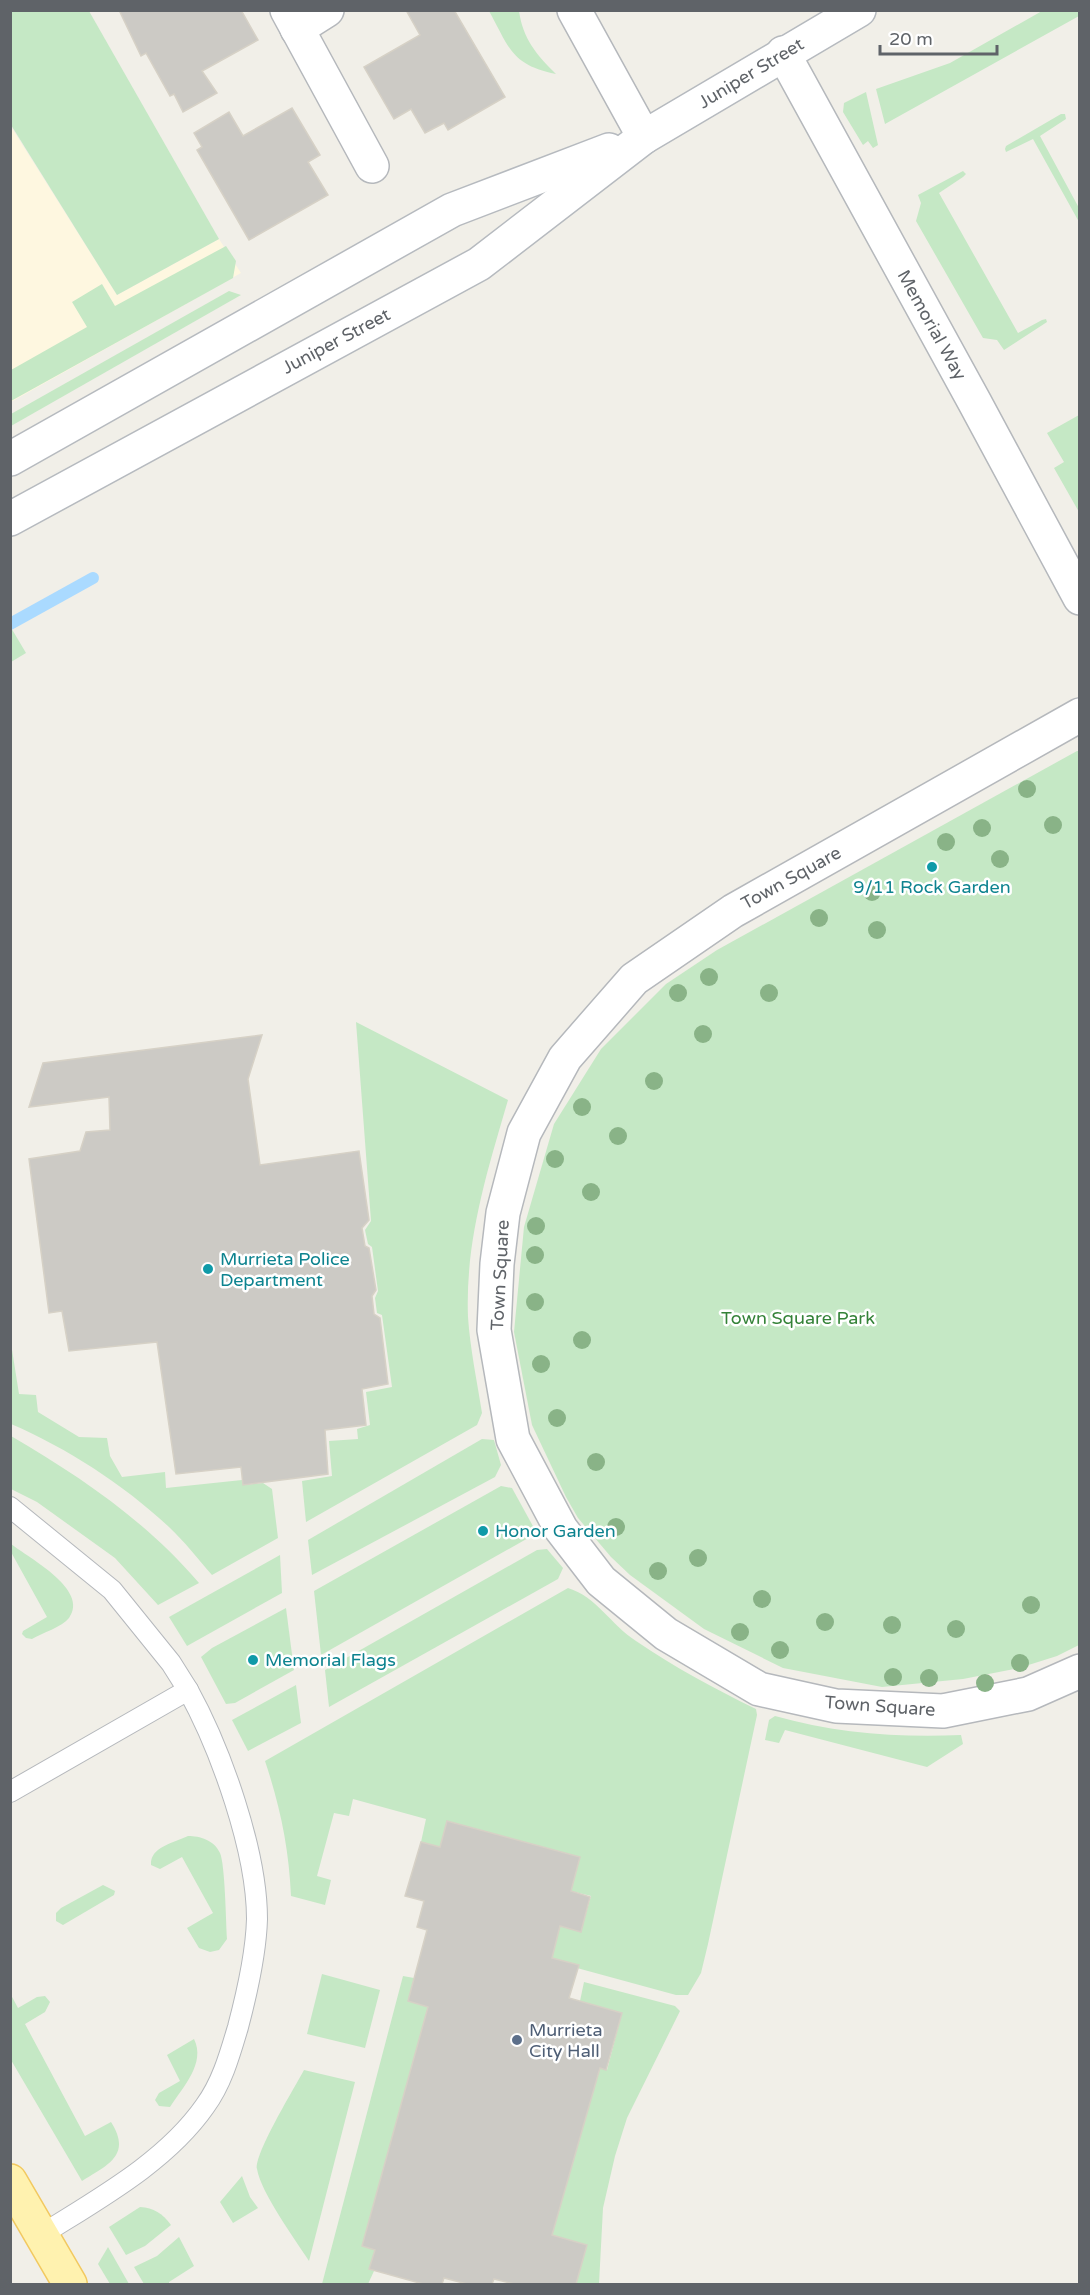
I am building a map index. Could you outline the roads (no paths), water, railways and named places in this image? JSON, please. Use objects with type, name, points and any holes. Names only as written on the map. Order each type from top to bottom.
[{"type":"main road","points":[[10,2181],[70,2284]]},
{"type":"street","points":[[327,10],[292,20],[372,166]]},
{"type":"street","points":[[574,10],[644,137]]},
{"type":"street","name":"Juniper Street","points":[[10,519],[478,264],[644,137],[859,10]]},
{"type":"street","name":"Memorial Way","points":[[783,53],[975,400],[1080,598]]},
{"type":"street","name":"Juniper Street","points":[[10,459],[452,210],[644,137]]},
{"type":"street","name":"Town Square","points":[[1080,715],[733,911],[634,979],[565,1058],[524,1133],[503,1213],[497,1264],[494,1330],[513,1439],[561,1529],[601,1581],[666,1634],[759,1689],[836,1706],[943,1711],[1028,1694],[1080,1671]]},
{"type":"lane","points":[[10,1507],[112,1590],[189,1690],[208,1727],[248,1852],[256,1919],[247,1992],[223,2073],[206,2107],[164,2152],[41,2235]]},
{"type":"lane","points":[[10,1792],[189,1690]]},
{"type":"waterway","points":[[10,624],[93,578]]},
{"type":"place","name":"9/11 Rock Garden","points":[[932,867]]},
{"type":"place","name":"Murrieta Police Department","points":[[208,1269]]},
{"type":"place","name":"Honor Garden","points":[[483,1531]]},
{"type":"place","name":"Memorial Flags","points":[[253,1660]]},
{"type":"place","name":"Murrieta City Hall","points":[[517,2040]]},
{"type":"park label","name":"Town Square Park","points":[[798,1318]]}]
